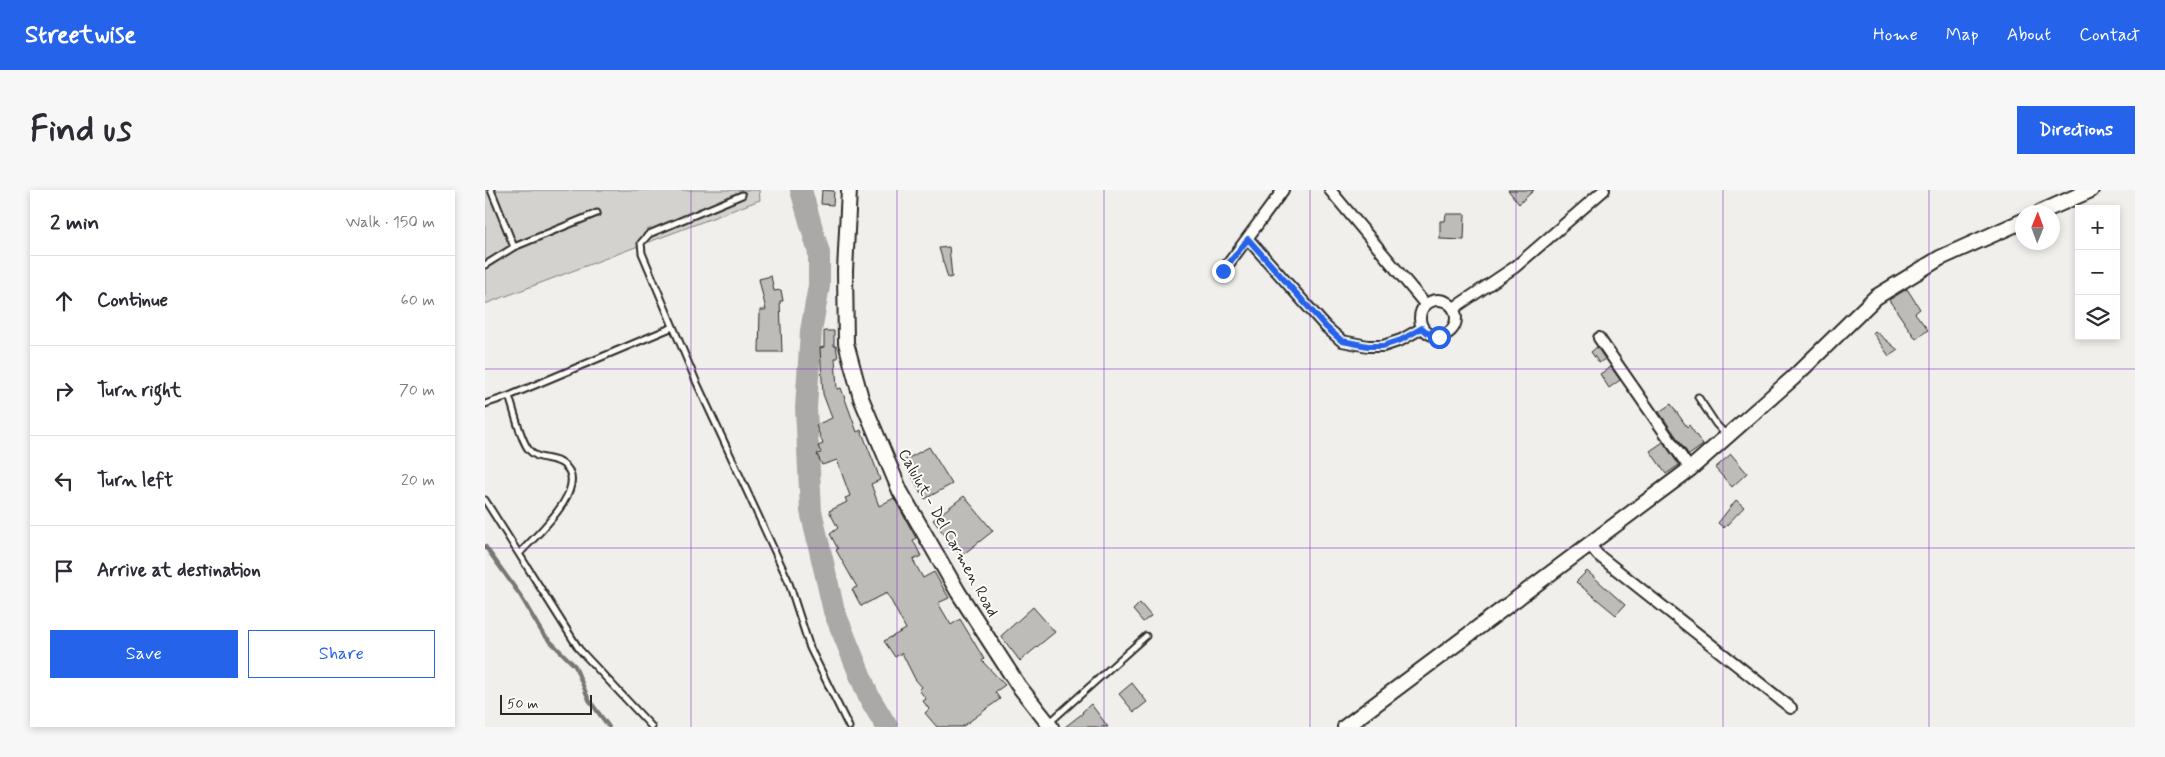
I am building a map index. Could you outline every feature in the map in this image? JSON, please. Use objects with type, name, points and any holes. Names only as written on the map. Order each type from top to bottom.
[{"type":"main road","name":"Calulut - Del Carmen Road","points":[[849,190],[845,271],[846,343],[861,398],[900,491],[958,592],[1018,685],[1050,725]]},
{"type":"main road","points":[[2057,205],[2091,190]]},
{"type":"main road","points":[[1345,727],[1690,469],[1793,378],[1876,297],[1940,258],[2015,225]]},
{"type":"street","points":[[1223,271],[1283,190]]},
{"type":"street","points":[[1330,190],[1425,304]]},
{"type":"street","points":[[1454,308],[1515,267],[1604,190]]},
{"type":"street","points":[[1248,239],[1326,327],[1342,341],[1368,346],[1383,346],[1401,340],[1422,328]]},
{"type":"street","points":[[1435,299],[1446,301],[1454,308],[1457,317],[1455,327],[1448,334],[1439,337],[1429,334],[1422,328],[1419,320],[1420,311],[1425,304],[1435,299]]},
{"type":"street","points":[[1599,338],[1690,469]]},
{"type":"street","points":[[1589,544],[1597,555],[1791,708]]},
{"type":"lane","points":[[491,190],[514,247]]},
{"type":"lane","points":[[742,195],[649,234],[641,243],[641,253],[696,381],[788,580],[810,648],[849,727]]},
{"type":"lane","points":[[485,265],[514,247],[597,213]]},
{"type":"lane","points":[[485,404],[509,396],[673,327]]},
{"type":"lane","points":[[509,396],[527,448],[538,458],[562,463],[568,468],[571,478],[571,487],[562,506],[519,554]]},
{"type":"lane","points":[[1698,397],[1715,424],[1727,436]]},
{"type":"lane","points":[[485,500],[579,649],[652,727]]},
{"type":"lane","points":[[1050,725],[1147,636]]},
{"type":"shaded area","points":[[485,190],[759,190],[760,200],[485,304]]},
{"type":"building","points":[[822,190],[834,191],[833,205],[821,204]]},
{"type":"building","points":[[1508,190],[1534,190],[1519,204]]},
{"type":"building","points":[[1446,214],[1465,214],[1464,240],[1440,239],[1440,221],[1445,221]]},
{"type":"building","points":[[949,247],[952,277],[948,278],[939,248]]},
{"type":"building","points":[[771,276],[774,291],[781,290],[783,301],[780,301],[782,352],[759,352],[760,310],[766,310],[759,279]]},
{"type":"building","points":[[1907,289],[1920,309],[1915,313],[1928,330],[1916,339],[1889,300]]},
{"type":"building","points":[[824,331],[834,331],[834,346],[836,346],[838,358],[835,358],[837,389],[841,388],[857,432],[861,430],[876,468],[880,480],[871,484],[879,506],[894,498],[916,538],[913,540],[921,556],[913,560],[923,578],[934,572],[949,598],[938,603],[951,625],[960,619],[984,659],[982,661],[1005,685],[995,692],[1000,699],[962,727],[937,727],[925,713],[929,709],[923,701],[926,699],[919,690],[922,687],[915,679],[902,653],[895,657],[884,641],[906,629],[887,593],[861,606],[852,589],[857,587],[836,550],[838,549],[830,534],[838,528],[829,511],[847,502],[845,498],[850,496],[837,460],[822,465],[817,454],[821,453],[818,446],[823,444],[816,425],[832,418],[823,394],[820,348],[824,347]]},
{"type":"building","points":[[1875,331],[1898,350],[1889,356],[1873,333]]},
{"type":"building","points":[[1597,347],[1605,359],[1599,363],[1591,352]]},
{"type":"building","points":[[1611,367],[1620,380],[1609,388],[1600,374]]},
{"type":"building","points":[[1671,404],[1687,427],[1689,425],[1703,445],[1689,455],[1659,412]]},
{"type":"building","points":[[1663,442],[1679,465],[1666,474],[1650,451]]},
{"type":"building","points":[[929,447],[952,484],[925,499],[903,461]]},
{"type":"building","points":[[1731,454],[1747,473],[1732,487],[1715,468]]},
{"type":"building","points":[[964,496],[993,531],[961,556],[933,520]]},
{"type":"building","points":[[1736,500],[1744,507],[1724,528],[1718,523]]},
{"type":"building","points":[[1587,571],[1625,605],[1616,615],[1576,582]]},
{"type":"building","points":[[1140,603],[1151,616],[1143,622],[1133,610]]},
{"type":"building","points":[[1033,607],[1055,632],[1020,661],[1001,636]]},
{"type":"building","points":[[1132,683],[1147,702],[1134,712],[1119,694]]},
{"type":"building","points":[[1091,704],[1108,727],[1065,727],[1083,713]]},
{"type":"waterway","points":[[801,190],[819,253],[819,286],[811,331],[806,408],[811,511],[834,611],[869,697],[887,727]]},
{"type":"waterway","points":[[485,546],[520,595],[543,634],[575,666],[589,700],[609,727]]},
{"type":"route","points":[[1223,271],[1248,239],[1326,327],[1342,341],[1368,346],[1383,346],[1401,340],[1422,328],[1429,334],[1439,337]]}]
